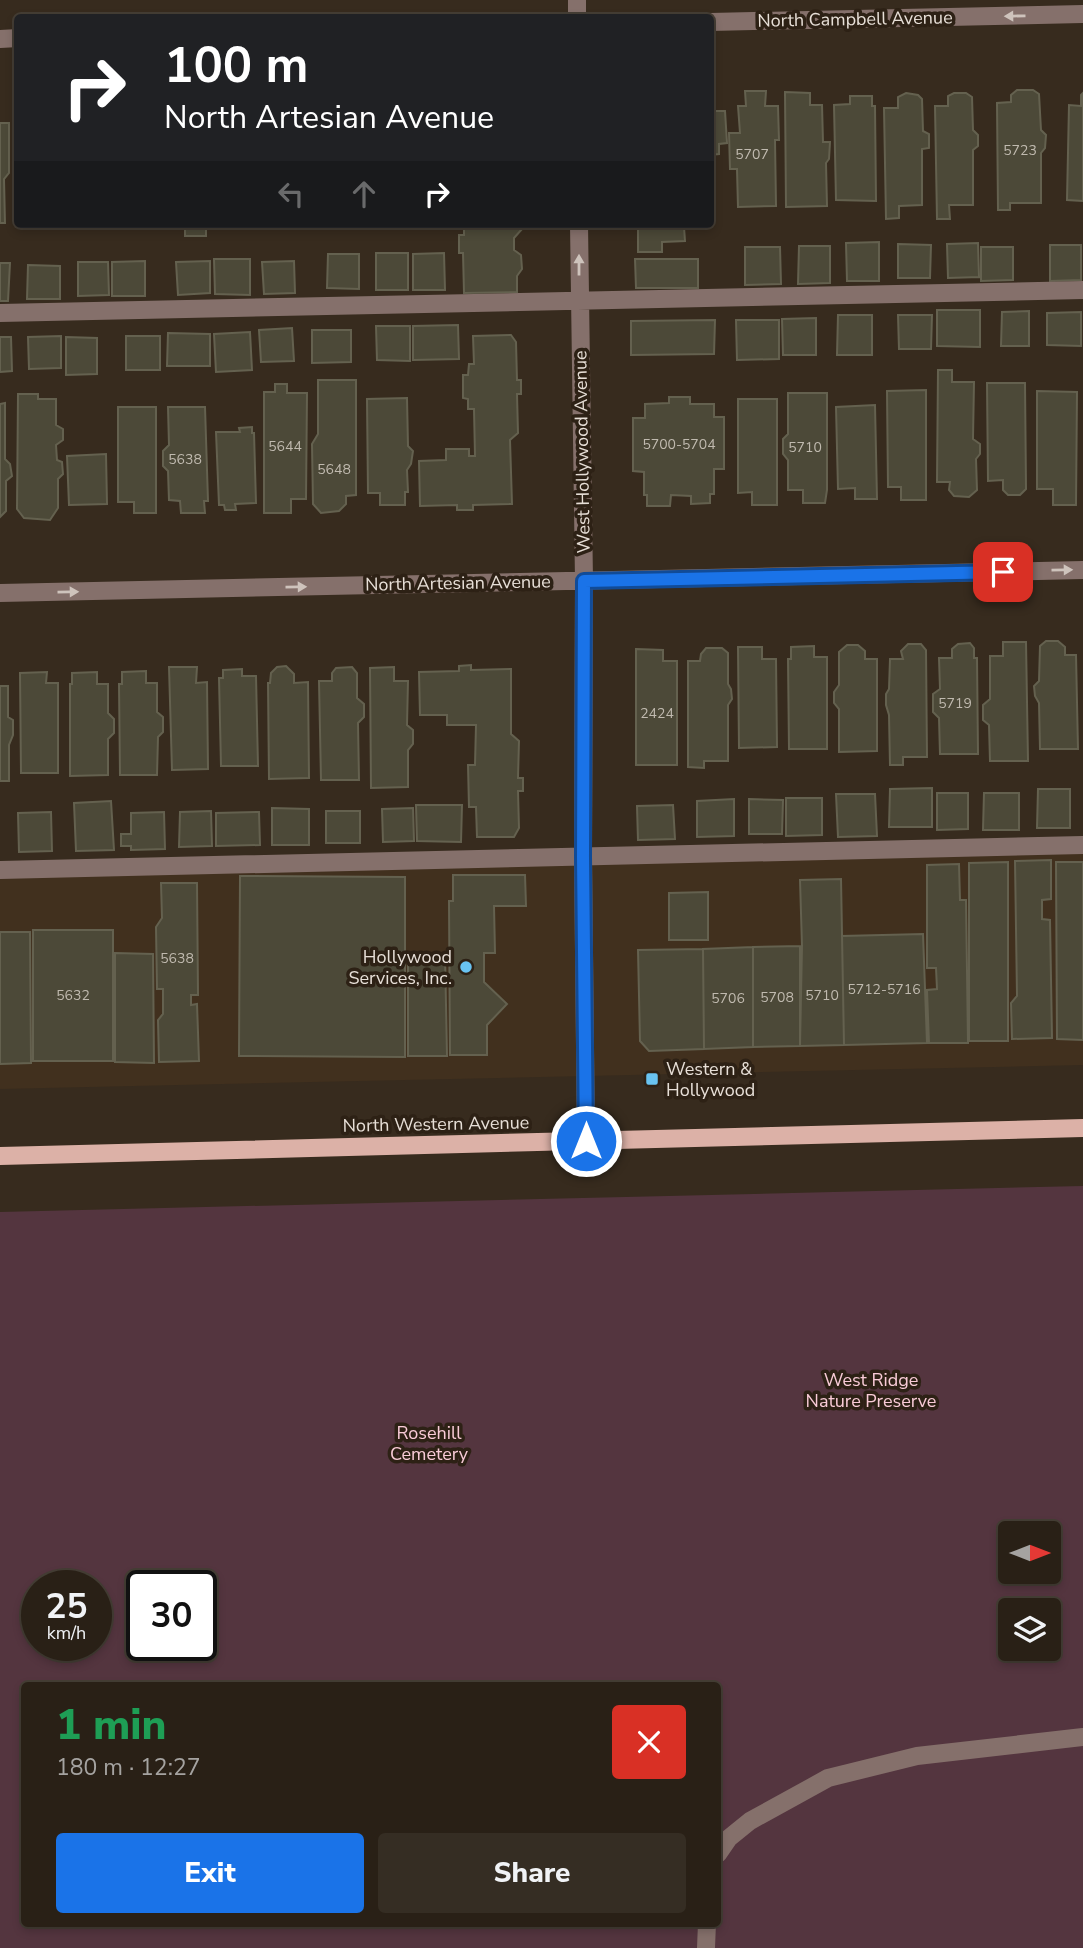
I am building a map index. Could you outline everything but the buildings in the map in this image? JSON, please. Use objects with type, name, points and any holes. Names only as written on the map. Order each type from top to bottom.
[{"type":"main road","name":"North Western Avenue","points":[[0,1156],[1083,1128]]},
{"type":"street","name":"North Campbell Avenue","points":[[714,22],[1083,14]]},
{"type":"street","name":"West Hollywood Avenue","points":[[579,228],[584,581],[586,1141]]},
{"type":"street","points":[[0,313],[1083,290]]},
{"type":"street","name":"North Artesian Avenue","points":[[0,593],[1083,570]]},
{"type":"street","points":[[0,870],[1083,845]]},
{"type":"street","points":[[721,1850],[729,1838],[750,1821],[828,1778],[917,1756],[1083,1737]]},
{"type":"street","points":[[706,1948],[707,1927]]},
{"type":"shaded area","points":[[1083,851],[1083,1065],[0,1089],[0,875]]},
{"type":"green space","points":[[1083,1186],[1083,1948],[0,1948],[0,1212]]},
{"type":"place","name":"Hollywood Services, Inc.","points":[[466,967]]},
{"type":"place","name":"Western & Hollywood","points":[[652,1079]]},
{"type":"route","points":[[586,1141],[584,581],[1003,572]]},
{"type":"park label","name":"West Ridge Nature Preserve","points":[[871,1390]]},
{"type":"park label","name":"Rosehill Cemetery","points":[[429,1443]]}]
